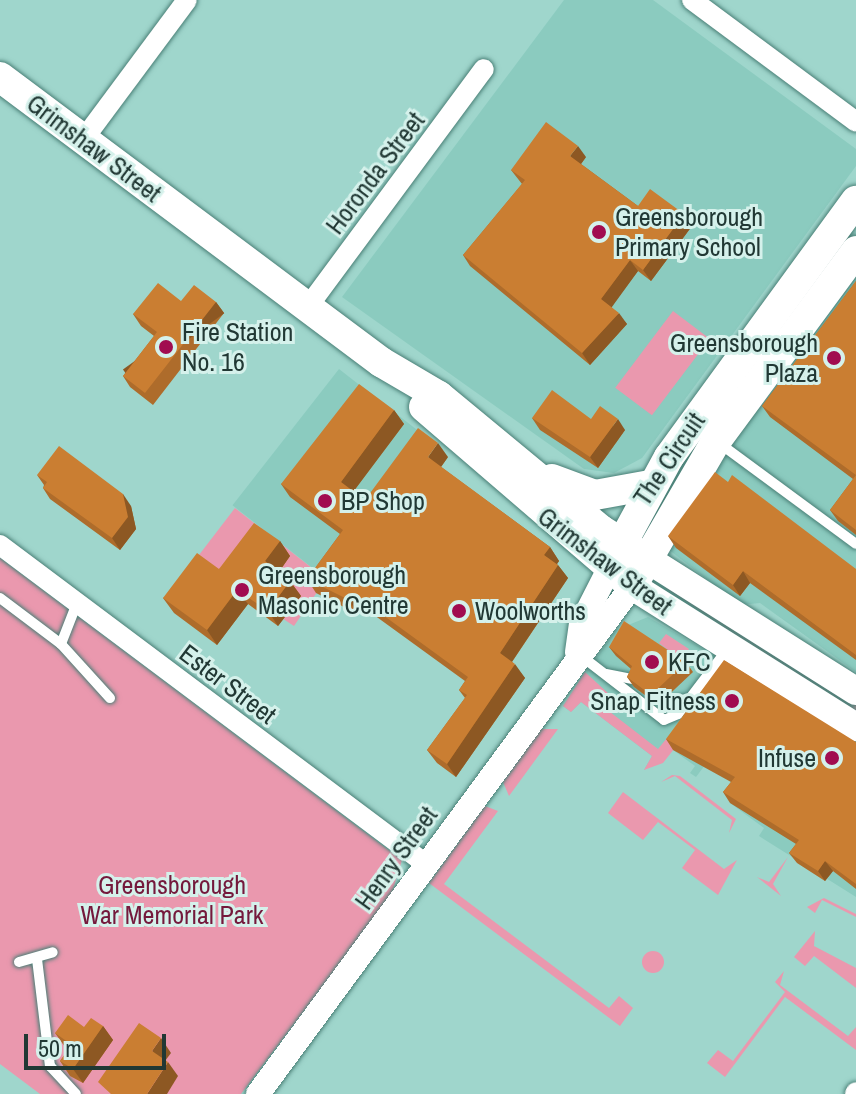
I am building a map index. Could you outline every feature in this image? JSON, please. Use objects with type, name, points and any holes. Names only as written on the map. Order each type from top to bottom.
[{"type":"main road","name":"Grimshaw Street","points":[[0,77],[381,362],[620,566],[728,648],[856,727]]},
{"type":"main road","name":"The Circuit","points":[[620,566],[650,485],[856,201]]},
{"type":"main road","name":"The Circuit","points":[[647,559],[716,441],[856,251]]},
{"type":"main road","name":"Grimshaw Street","points":[[381,362],[439,396],[528,469],[620,566]]},
{"type":"main road","points":[[528,469],[595,495],[650,485]]},
{"type":"main road","name":"Grimshaw Street","points":[[620,566],[647,559],[856,691]]},
{"type":"street","points":[[83,140],[187,0]]},
{"type":"street","points":[[692,0],[856,122]]},
{"type":"street","name":"Horonda Street","points":[[307,308],[484,69]]},
{"type":"street","name":"Ester Street","points":[[0,545],[426,864]]},
{"type":"street","name":"Henry Street","points":[[258,1094],[577,652],[601,636],[620,566]]},
{"type":"lane","points":[[716,441],[856,544]]},
{"type":"lane","points":[[0,598],[61,644],[110,698]]},
{"type":"lane","points":[[61,644],[77,603]]},
{"type":"lane","points":[[577,652],[662,720],[675,717],[728,648]]},
{"type":"lane","points":[[606,674],[632,679]]},
{"type":"lane","points":[[665,702],[691,698]]},
{"type":"lane","points":[[19,962],[53,952]]},
{"type":"lane","points":[[37,959],[50,1066],[76,1094]]},
{"type":"shaded area","name":"Greensborough Primary School","points":[[564,0],[653,0],[856,149],[856,166],[642,458],[614,473],[584,469],[342,297]]},
{"type":"shaded area","points":[[856,268],[856,672],[760,603],[740,605],[668,549],[684,511]]},
{"type":"shaded area","points":[[339,369],[430,440],[323,576],[232,505]]},
{"type":"shaded area","points":[[648,617],[856,738],[856,897],[759,836],[764,828],[730,803],[742,787],[719,770],[705,765],[696,777],[690,773],[695,766],[673,750],[644,770],[652,756],[581,702],[571,712],[563,706],[616,630]]},
{"type":"green space","points":[[673,311],[710,339],[652,415],[615,388]]},
{"type":"green space","points":[[235,508],[326,579],[294,626],[230,584],[189,568]]},
{"type":"green space","name":"Greensborough War Memorial Park","points":[[0,558],[402,860],[391,896],[241,1094],[40,1094],[0,1064]]},
{"type":"green space","points":[[665,584],[856,702],[856,715],[664,587]]},
{"type":"green space","points":[[666,634],[689,649],[681,660],[659,643]]},
{"type":"green space","points":[[585,672],[609,694],[601,705],[658,749],[667,738],[678,744],[663,763],[644,770],[652,756],[581,702],[571,712],[563,706]]},
{"type":"green space","points":[[541,729],[558,729],[509,796],[503,782]]},
{"type":"green space","points":[[672,775],[680,776],[736,819],[729,833],[732,820],[675,776],[661,782]]},
{"type":"green space","points":[[623,792],[724,869],[737,860],[718,895],[682,868],[695,850],[658,822],[643,840],[608,813]]},
{"type":"green space","points":[[485,806],[498,811],[444,884],[609,1008],[619,996],[633,1008],[620,1026],[429,883]]},
{"type":"green space","points":[[788,857],[773,884],[781,896],[757,877],[769,882]]},
{"type":"green space","points":[[824,898],[856,914],[856,917],[822,900],[815,913],[807,907]]},
{"type":"green space","points":[[815,931],[814,946],[856,968],[856,988],[814,956],[805,966],[794,957]]},
{"type":"green space","points":[[653,951],[661,954],[664,962],[661,970],[653,973],[645,970],[642,962],[645,954]]},
{"type":"green space","points":[[784,971],[780,985],[848,1036],[856,1027],[856,1050],[785,997],[725,1077],[707,1063],[718,1050],[733,1061],[785,992],[775,982]]},
{"type":"building","points":[[546,122],[578,146],[570,156],[638,206],[650,189],[684,214],[643,270],[630,260],[601,299],[619,313],[582,353],[463,255],[525,180],[511,170]]},
{"type":"building","name":"Greensborough Plaza","points":[[856,281],[856,475],[762,406]]},
{"type":"building","points":[[158,283],[181,301],[194,285],[216,302],[145,393],[123,376],[157,332],[133,314]]},
{"type":"building","name":"Woolworths","points":[[359,384],[394,410],[341,482],[365,500],[418,428],[438,443],[428,457],[550,547],[544,555],[558,565],[500,653],[515,664],[447,764],[427,750],[467,695],[459,690],[468,677],[354,594],[349,600],[307,579],[343,530],[281,484]]},
{"type":"building","points":[[552,390],[591,419],[600,406],[618,419],[590,457],[532,418]]},
{"type":"building","points":[[59,446],[123,494],[128,517],[112,538],[43,488],[47,482],[37,475]]},
{"type":"building","points":[[715,472],[728,482],[732,475],[856,569],[856,655],[743,571],[733,585],[668,536]]},
{"type":"building","points":[[856,475],[856,530],[830,510]]},
{"type":"building","name":"Greensborough Masonic Centre","points":[[254,523],[280,541],[265,561],[290,581],[268,611],[237,590],[207,630],[163,598],[197,553],[219,569]]},
{"type":"building","name":"KFC","points":[[624,621],[686,662],[651,695],[627,677],[632,666],[609,647]]},
{"type":"building","points":[[724,660],[856,742],[856,884],[825,861],[818,871],[789,853],[799,840],[723,792],[735,777],[666,739]]},
{"type":"building","points":[[68,1015],[84,1027],[91,1018],[103,1026],[73,1069],[60,1061],[72,1045],[55,1033]]},
{"type":"building","points":[[139,1023],[161,1038],[152,1051],[168,1062],[147,1094],[111,1094],[98,1082]]},
{"type":"place","name":"Greensborough Primary School","points":[[599,232]]},
{"type":"place","name":"Fire Station No. 16","points":[[166,347]]},
{"type":"place","name":"Greensborough Plaza","points":[[834,358]]},
{"type":"place","name":"BP Shop","points":[[325,501]]},
{"type":"place","name":"Greensborough Masonic Centre","points":[[242,590]]},
{"type":"place","name":"Woolworths","points":[[459,611]]},
{"type":"place","name":"KFC","points":[[652,662]]},
{"type":"place","name":"Snap Fitness","points":[[732,701]]},
{"type":"place","name":"Infuse","points":[[832,758]]}]
